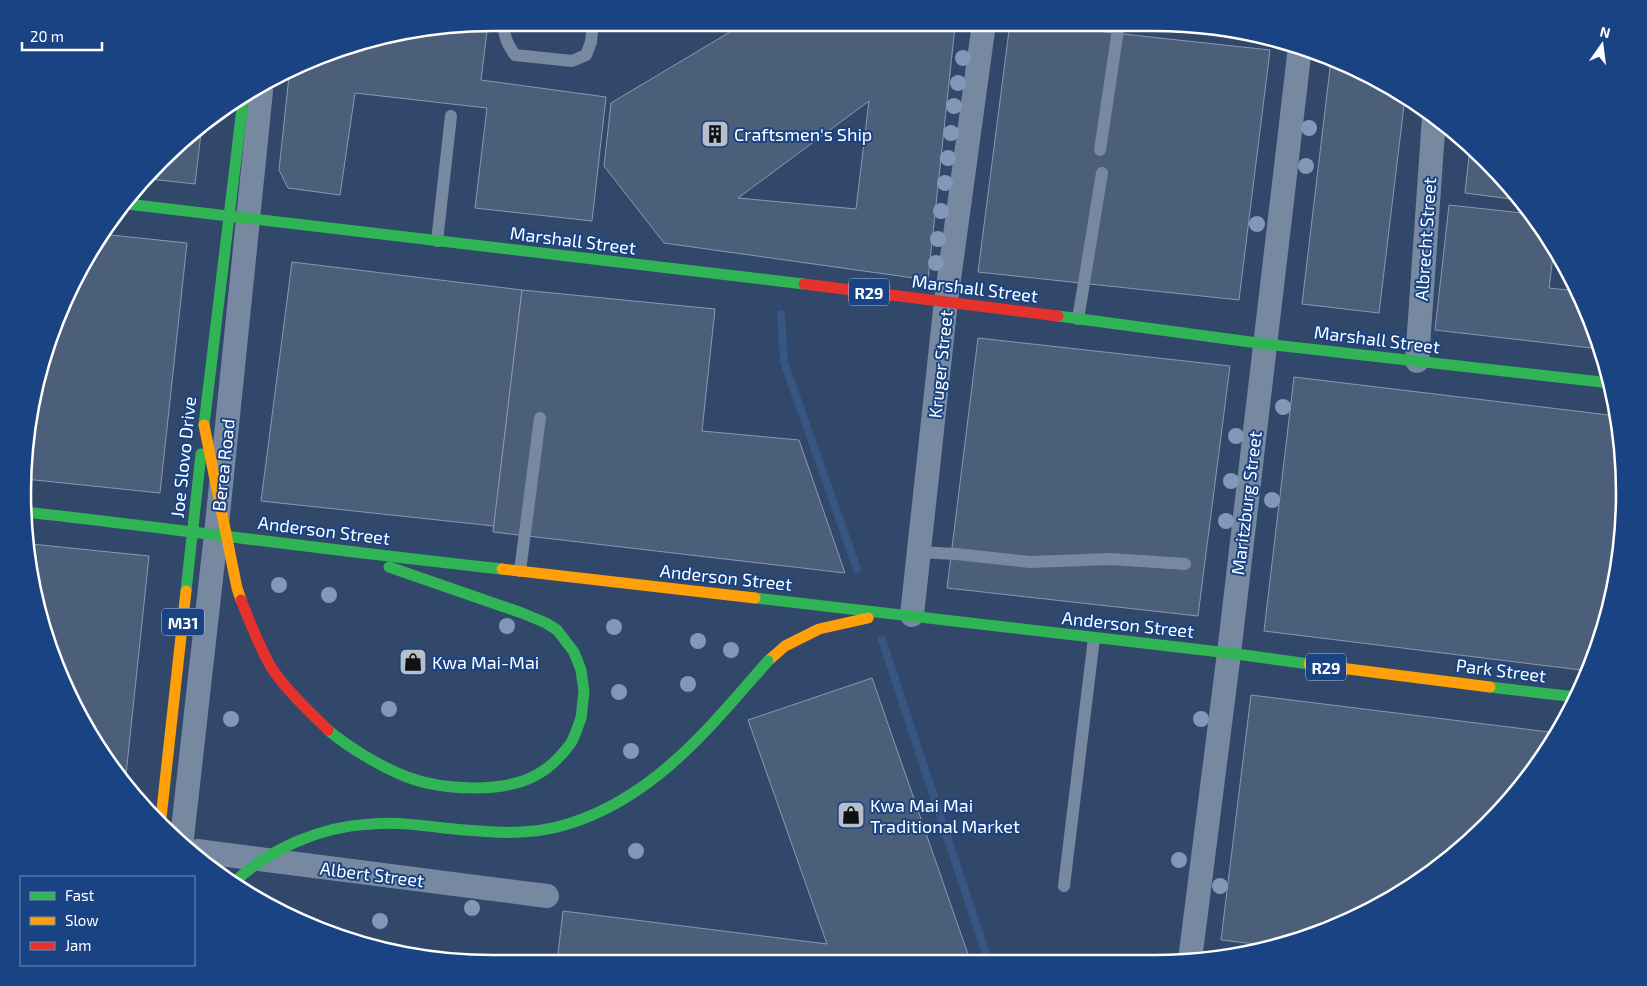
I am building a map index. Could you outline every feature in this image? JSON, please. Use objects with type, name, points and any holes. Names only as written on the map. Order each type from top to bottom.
[{"type":"main road","name":"Joe Slovo Drive","points":[[162,816],[204,425],[242,105]]},
{"type":"main road","name":"Marshall Street","points":[[133,205],[946,301],[1265,344],[1602,383]]},
{"type":"main road","points":[[204,425],[237,588],[254,634],[272,668],[298,700],[329,730],[366,756],[407,777],[447,787],[487,788],[516,782],[537,775],[560,757],[572,741],[581,718],[584,692],[581,670],[574,652],[558,630],[522,613],[347,552]]},
{"type":"main road","name":"Anderson Street","points":[[32,513],[216,534],[347,552],[912,615],[1229,653],[1422,679]]},
{"type":"main road","points":[[238,878],[264,859],[298,841],[327,829],[361,824],[404,824],[496,833],[532,831],[565,825],[602,812],[646,786],[674,761],[784,646],[819,629],[889,613]]},
{"type":"main road","name":"Park Street","points":[[1422,679],[1568,696]]},
{"type":"street","name":"Kruger Street","points":[[912,615],[946,301],[983,31]]},
{"type":"street","name":"Maritzburg Street","points":[[1191,953],[1229,653],[1299,55]]},
{"type":"street","name":"Berea Road","points":[[182,834],[216,534],[261,94]]},
{"type":"street","name":"Albrecht Street","points":[[1417,361],[1433,126]]},
{"type":"street","name":"Albert Street","points":[[203,852],[547,896]]},
{"type":"lane","points":[[504,31],[507,44],[515,55],[572,61],[586,55],[591,42],[592,31]]},
{"type":"lane","points":[[1100,150],[1118,31]]},
{"type":"lane","points":[[437,241],[451,116]]},
{"type":"lane","points":[[1078,319],[1102,173]]},
{"type":"lane","points":[[520,571],[540,418]]},
{"type":"lane","points":[[919,552],[1030,562],[1111,559],[1185,564]]},
{"type":"lane","points":[[1064,886],[1094,638]]},
{"type":"building","points":[[487,31],[481,80],[606,97],[592,221],[475,208],[487,108],[355,93],[340,195],[288,188],[279,170],[289,79],[316,66],[345,56],[403,40],[433,35]]},
{"type":"building","name":"Craftsmen's Ship","points":[[732,31],[954,31],[928,280],[664,243],[604,166],[611,103]],"holes":[[[869,101],[856,209],[738,198]]]},
{"type":"building","points":[[1009,31],[1095,31],[1270,50],[1239,300],[978,272]]},
{"type":"building","points":[[1330,66],[1404,105],[1379,313],[1302,304]]},
{"type":"building","points":[[201,136],[195,184],[154,179],[166,166]]},
{"type":"building","points":[[1469,156],[1481,166],[1509,199],[1465,193]]},
{"type":"building","points":[[1449,205],[1521,213],[1553,260],[1549,288],[1569,290],[1581,316],[1592,348],[1435,330]]},
{"type":"building","points":[[110,235],[187,243],[160,493],[31,480],[35,433],[47,373],[66,316],[93,262]]},
{"type":"building","points":[[292,262],[522,290],[494,526],[261,501]]},
{"type":"building","points":[[522,290],[715,309],[702,431],[799,440],[845,573],[493,532]]},
{"type":"building","points":[[978,338],[1230,366],[1198,616],[947,588]]},
{"type":"building","points":[[1294,377],[1609,415],[1615,463],[1616,493],[1612,553],[1600,613],[1581,670],[1264,631]]},
{"type":"building","points":[[34,544],[149,556],[126,773],[93,724],[66,670],[47,613]]},
{"type":"building","name":"Kwa Mai Mai Traditional Market","points":[[872,678],[968,955],[558,955],[563,911],[827,944],[748,720]]},
{"type":"building","points":[[1251,695],[1549,732],[1520,774],[1481,820],[1411,877],[1358,907],[1331,920],[1302,930],[1254,944],[1221,940]]},
{"type":"waterway","points":[[781,314],[784,362],[857,569]]},
{"type":"waterway","points":[[882,640],[986,955]]},
{"type":"traffic: fast","points":[[204,425],[242,105]]},
{"type":"traffic: fast","points":[[133,205],[804,284]]},
{"type":"traffic: fast","points":[[1058,316],[1265,344],[1602,382]]},
{"type":"traffic: fast","points":[[186,591],[201,454]]},
{"type":"traffic: fast","points":[[32,513],[502,569]]},
{"type":"traffic: fast","points":[[389,567],[522,613],[557,630],[574,652],[581,670],[584,692],[581,718]]},
{"type":"traffic: fast","points":[[755,598],[1309,664]]},
{"type":"traffic: fast","points":[[238,878],[262,860],[279,850],[334,829],[390,823],[491,832],[538,831],[568,824],[599,812],[628,796],[679,757],[725,711],[768,661]]},
{"type":"traffic: fast","points":[[1490,687],[1568,696]]},
{"type":"traffic: fast","points":[[328,730],[365,756],[407,777],[437,785],[473,788],[508,785],[538,774],[560,756],[571,743],[581,718]]},
{"type":"traffic: slow","points":[[204,425],[241,600]]},
{"type":"traffic: slow","points":[[502,569],[755,598]]},
{"type":"traffic: slow","points":[[161,815],[186,591]]},
{"type":"traffic: slow","points":[[768,661],[785,646],[819,629],[868,618]]},
{"type":"traffic: slow","points":[[1309,664],[1490,687]]},
{"type":"traffic: jam","points":[[804,284],[1058,316]]},
{"type":"traffic: jam","points":[[241,600],[271,667],[290,692],[328,730]]},
{"type":"place","name":"Craftsmen's Ship","points":[[715,134]]},
{"type":"place","name":"Kwa Mai-Mai","points":[[413,662]]},
{"type":"place","name":"Kwa Mai Mai Traditional Market","points":[[851,815]]}]
